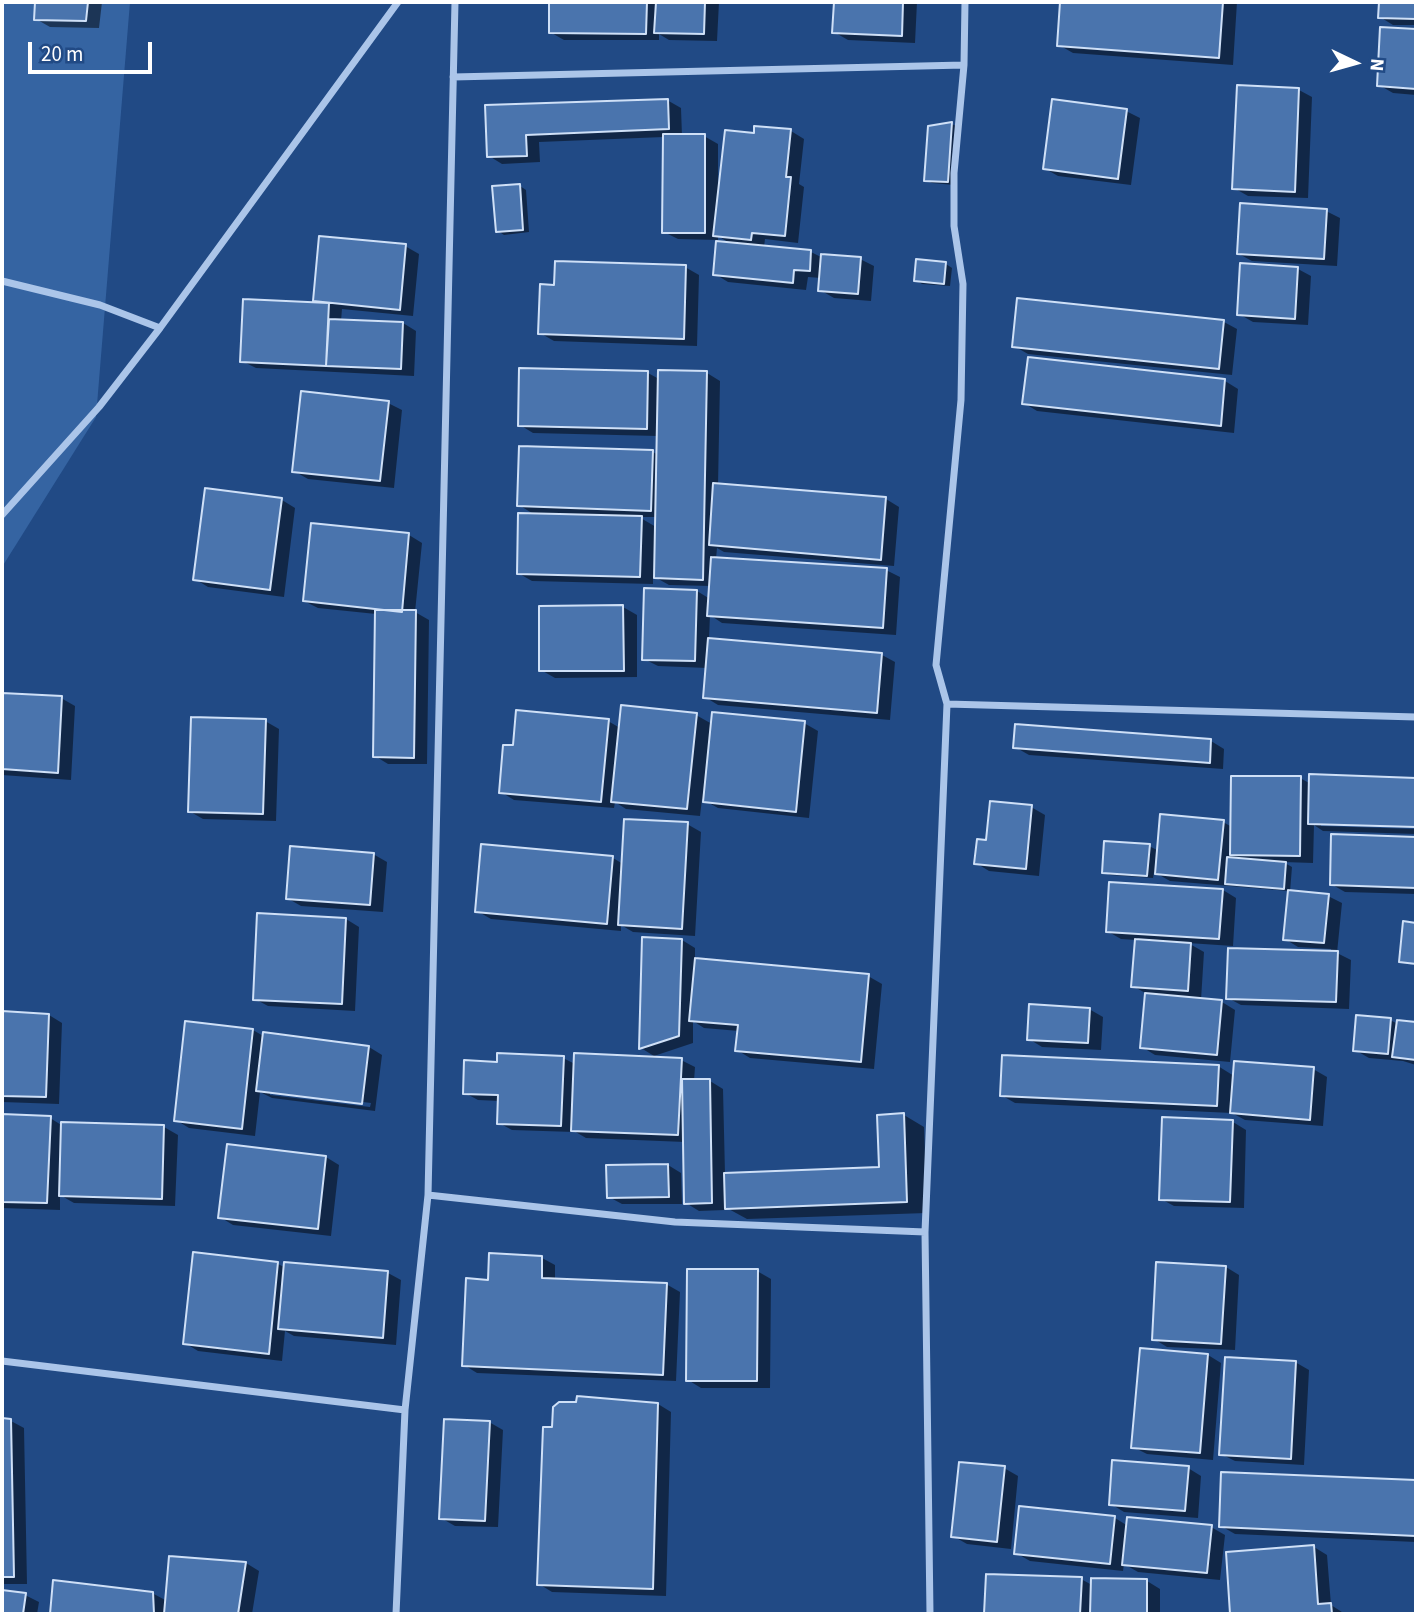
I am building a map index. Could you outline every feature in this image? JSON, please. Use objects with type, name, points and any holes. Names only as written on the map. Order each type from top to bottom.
[{"type":"street","points":[[2,515],[99,407],[160,328],[398,2]]},
{"type":"street","points":[[396,1614],[405,1410],[428,1195],[455,2]]},
{"type":"street","points":[[930,1614],[925,1232],[947,704],[936,665],[961,400],[963,284],[954,226],[954,173],[964,65],[965,2]]},
{"type":"street","points":[[453,77],[964,65]]},
{"type":"street","points":[[2,282],[100,305],[160,328]]},
{"type":"street","points":[[947,704],[1416,718]]},
{"type":"street","points":[[428,1195],[675,1222],[925,1232]]},
{"type":"street","points":[[2,1361],[405,1410]]},
{"type":"shaded area","points":[[2,2],[130,2],[96,417],[2,567]]},
{"type":"building","points":[[35,2],[88,2],[86,21],[34,20]]},
{"type":"building","points":[[549,2],[647,2],[646,34],[549,33]]},
{"type":"building","points":[[656,2],[705,2],[704,34],[654,33]]},
{"type":"building","points":[[834,2],[903,2],[902,36],[832,33]]},
{"type":"building","points":[[1060,2],[1223,2],[1219,58],[1057,46]]},
{"type":"building","points":[[1379,2],[1416,2],[1416,19],[1378,18]]},
{"type":"building","points":[[1380,27],[1416,29],[1416,89],[1377,86]]},
{"type":"building","points":[[1237,85],[1299,88],[1295,192],[1232,189]]},
{"type":"building","points":[[668,99],[669,129],[526,135],[527,156],[487,157],[485,105]]},
{"type":"building","points":[[1052,99],[1127,109],[1118,179],[1043,169]]},
{"type":"building","points":[[952,122],[948,182],[924,181],[928,126]]},
{"type":"building","points":[[754,126],[791,129],[786,177],[791,177],[785,236],[752,233],[751,240],[713,236],[725,130],[754,133]]},
{"type":"building","points":[[663,134],[705,134],[705,233],[662,233]]},
{"type":"building","points":[[520,184],[523,230],[496,232],[492,186]]},
{"type":"building","points":[[1240,203],[1327,209],[1324,259],[1237,254]]},
{"type":"building","points":[[319,236],[406,244],[400,310],[313,301]]},
{"type":"building","points":[[716,241],[811,250],[810,271],[794,270],[793,283],[713,275]]},
{"type":"building","points":[[821,254],[861,257],[858,294],[818,291]]},
{"type":"building","points":[[916,259],[946,262],[944,284],[914,281]]},
{"type":"building","points":[[555,261],[686,265],[684,339],[538,334],[540,284],[554,285]]},
{"type":"building","points":[[1240,263],[1298,267],[1295,319],[1237,315]]},
{"type":"building","points":[[1017,298],[1224,320],[1219,369],[1012,347]]},
{"type":"building","points":[[243,299],[329,303],[326,366],[240,362]]},
{"type":"building","points":[[329,319],[403,322],[401,369],[326,366]]},
{"type":"building","points":[[1028,357],[1225,379],[1221,426],[1022,404]]},
{"type":"building","points":[[519,368],[648,371],[647,429],[518,426]]},
{"type":"building","points":[[658,370],[707,371],[703,580],[654,578]]},
{"type":"building","points":[[301,391],[389,401],[380,481],[292,472]]},
{"type":"building","points":[[519,446],[653,450],[651,511],[517,506]]},
{"type":"building","points":[[713,483],[886,497],[881,560],[709,545]]},
{"type":"building","points":[[205,488],[282,498],[270,590],[193,580]]},
{"type":"building","points":[[518,513],[642,516],[640,577],[517,574]]},
{"type":"building","points":[[311,523],[409,533],[402,612],[303,601]]},
{"type":"building","points":[[711,557],[887,568],[883,628],[707,616]]},
{"type":"building","points":[[644,588],[697,590],[695,661],[642,660]]},
{"type":"building","points":[[623,605],[624,671],[539,671],[539,606]]},
{"type":"building","points":[[375,610],[416,610],[414,758],[373,757]]},
{"type":"building","points":[[708,638],[882,653],[877,713],[703,698]]},
{"type":"building","points":[[2,693],[62,696],[58,773],[2,769]]},
{"type":"building","points":[[621,705],[697,713],[687,809],[611,802]]},
{"type":"building","points":[[516,710],[609,719],[601,802],[499,793],[503,745],[513,745]]},
{"type":"building","points":[[712,712],[805,721],[796,812],[703,802]]},
{"type":"building","points":[[191,717],[266,719],[263,814],[188,812]]},
{"type":"building","points":[[1015,724],[1211,739],[1210,763],[1013,748]]},
{"type":"building","points":[[1309,774],[1416,778],[1416,827],[1308,824]]},
{"type":"building","points":[[1231,776],[1301,776],[1300,856],[1230,855]]},
{"type":"building","points":[[990,801],[1032,805],[1026,869],[974,864],[977,839],[986,840]]},
{"type":"building","points":[[1160,814],[1224,820],[1218,880],[1155,874]]},
{"type":"building","points":[[624,819],[688,822],[682,929],[618,925]]},
{"type":"building","points":[[1331,834],[1416,837],[1416,888],[1330,885]]},
{"type":"building","points":[[1104,841],[1150,844],[1147,876],[1102,873]]},
{"type":"building","points":[[481,844],[613,856],[607,924],[475,912]]},
{"type":"building","points":[[290,846],[374,853],[370,905],[286,899]]},
{"type":"building","points":[[1227,857],[1286,862],[1284,889],[1225,884]]},
{"type":"building","points":[[1109,882],[1223,889],[1219,939],[1106,932]]},
{"type":"building","points":[[1288,890],[1329,894],[1324,943],[1283,940]]},
{"type":"building","points":[[257,913],[346,918],[342,1004],[253,1000]]},
{"type":"building","points":[[1403,921],[1416,923],[1416,964],[1399,962]]},
{"type":"building","points":[[642,937],[682,939],[679,1036],[639,1049]]},
{"type":"building","points":[[1135,939],[1191,943],[1188,991],[1131,987]]},
{"type":"building","points":[[1228,948],[1338,951],[1336,1002],[1226,999]]},
{"type":"building","points":[[695,958],[869,974],[861,1062],[735,1051],[738,1025],[689,1021]]},
{"type":"building","points":[[1145,993],[1222,1000],[1217,1055],[1140,1048]]},
{"type":"building","points":[[1029,1004],[1090,1008],[1088,1043],[1027,1040]]},
{"type":"building","points":[[2,1011],[49,1014],[46,1097],[2,1096]]},
{"type":"building","points":[[1356,1015],[1391,1018],[1388,1054],[1353,1051]]},
{"type":"building","points":[[1397,1020],[1416,1022],[1416,1060],[1392,1057]]},
{"type":"building","points":[[185,1021],[253,1029],[242,1129],[174,1121]]},
{"type":"building","points":[[263,1032],[369,1046],[362,1104],[256,1091]]},
{"type":"building","points":[[497,1053],[564,1056],[561,1126],[497,1124],[498,1095],[463,1094],[464,1060],[497,1062]]},
{"type":"building","points":[[574,1053],[682,1058],[678,1135],[571,1131]]},
{"type":"building","points":[[1002,1055],[1219,1065],[1217,1106],[1000,1096]]},
{"type":"building","points":[[1234,1061],[1314,1067],[1310,1120],[1230,1113]]},
{"type":"building","points":[[682,1079],[710,1079],[712,1203],[684,1204]]},
{"type":"building","points":[[904,1113],[907,1202],[725,1209],[724,1173],[879,1167],[877,1115]]},
{"type":"building","points":[[2,1114],[51,1116],[47,1203],[2,1202]]},
{"type":"building","points":[[1162,1117],[1233,1120],[1230,1202],[1159,1200]]},
{"type":"building","points":[[61,1122],[164,1125],[162,1199],[59,1196]]},
{"type":"building","points":[[227,1144],[326,1156],[318,1229],[218,1218]]},
{"type":"building","points":[[668,1164],[669,1197],[607,1198],[606,1165]]},
{"type":"building","points":[[193,1252],[278,1262],[269,1354],[183,1344]]},
{"type":"building","points":[[489,1253],[542,1256],[542,1278],[667,1283],[663,1375],[462,1366],[466,1278],[488,1280]]},
{"type":"building","points":[[284,1262],[388,1271],[383,1338],[278,1329]]},
{"type":"building","points":[[1156,1262],[1226,1266],[1221,1344],[1152,1340]]},
{"type":"building","points":[[687,1269],[758,1269],[757,1381],[686,1381]]},
{"type":"building","points":[[1140,1348],[1208,1354],[1200,1453],[1131,1448]]},
{"type":"building","points":[[1225,1357],[1296,1361],[1291,1459],[1219,1455]]},
{"type":"building","points":[[577,1396],[658,1403],[653,1589],[537,1585],[543,1427],[552,1427],[553,1407],[559,1402],[576,1402]]},
{"type":"building","points":[[2,1418],[11,1419],[14,1577],[2,1577]]},
{"type":"building","points":[[444,1419],[490,1421],[485,1521],[439,1519]]},
{"type":"building","points":[[1112,1460],[1189,1466],[1185,1511],[1109,1505]]},
{"type":"building","points":[[959,1462],[1005,1466],[997,1542],[951,1537]]},
{"type":"building","points":[[1221,1472],[1416,1480],[1416,1536],[1219,1527]]},
{"type":"building","points":[[1019,1506],[1115,1516],[1110,1564],[1014,1554]]},
{"type":"building","points":[[1127,1517],[1212,1525],[1207,1573],[1122,1565]]},
{"type":"building","points":[[1314,1545],[1318,1604],[1331,1603],[1332,1614],[1230,1614],[1226,1552]]},
{"type":"building","points":[[169,1556],[246,1562],[238,1614],[164,1614]]},
{"type":"building","points":[[986,1574],[1082,1577],[1080,1614],[984,1614]]},
{"type":"building","points":[[1091,1578],[1147,1579],[1147,1614],[1090,1614]]},
{"type":"building","points":[[53,1580],[153,1592],[154,1614],[50,1614]]},
{"type":"building","points":[[2,1590],[26,1593],[23,1614],[2,1614]]}]
